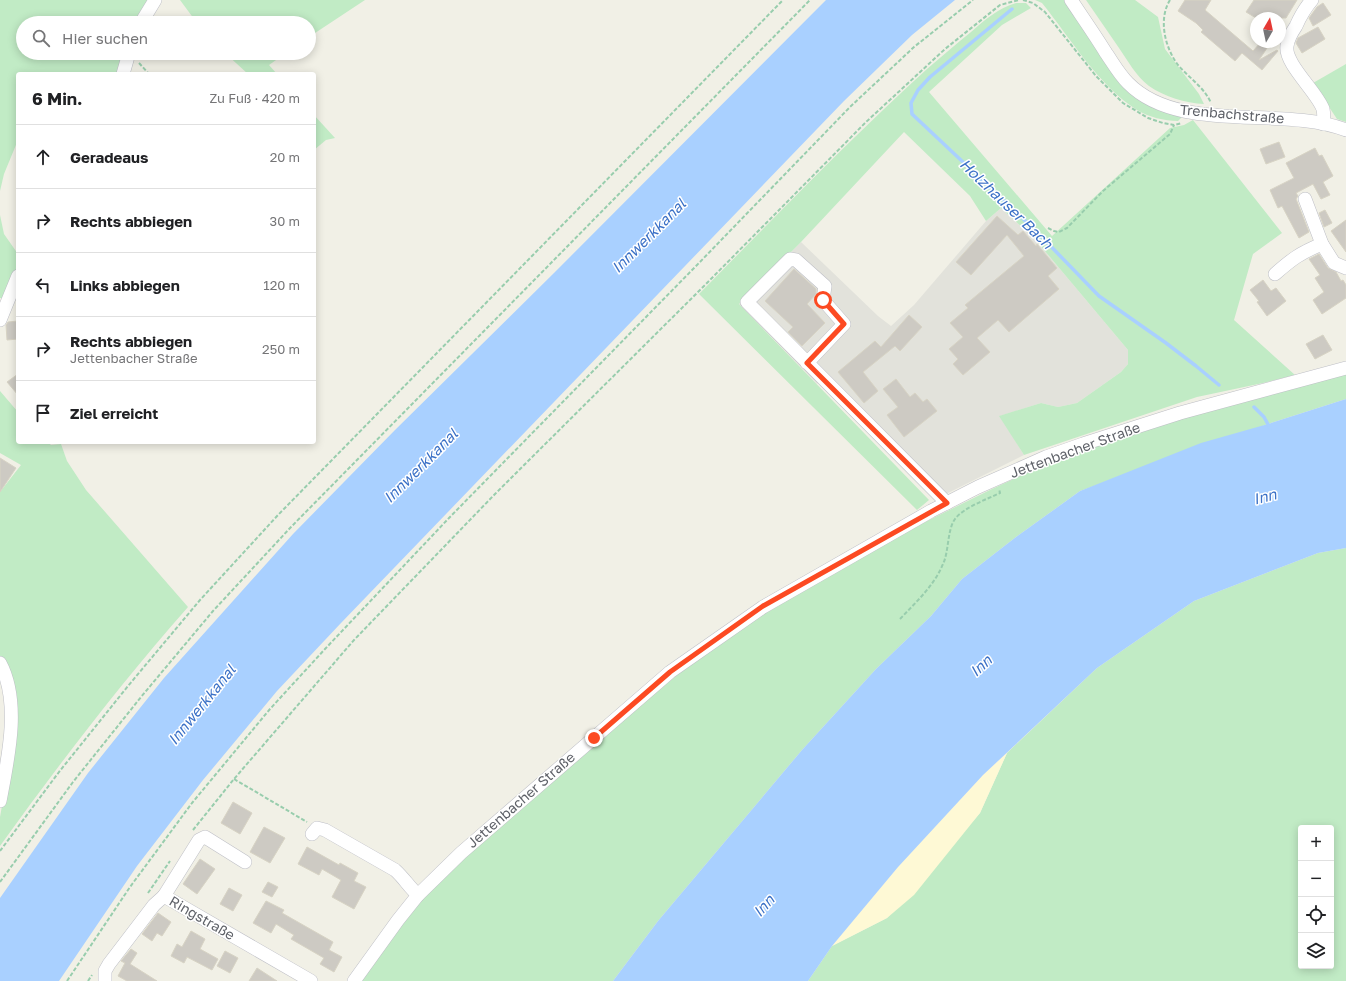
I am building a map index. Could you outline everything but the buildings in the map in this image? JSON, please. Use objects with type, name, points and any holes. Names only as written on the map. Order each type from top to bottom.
[{"type":"street","points":[[145,16],[155,0]]},
{"type":"street","name":"Trenbachstraße","points":[[1071,0],[1123,78],[1134,89],[1148,98],[1172,108],[1216,115],[1294,120],[1323,124],[1346,130]]},
{"type":"street","points":[[1312,0],[1306,6],[1289,38],[1287,51],[1292,62],[1321,104],[1324,114],[1323,124]]},
{"type":"street","points":[[124,72],[127,60]]},
{"type":"street","points":[[1305,198],[1322,244],[1334,263],[1346,268]]},
{"type":"street","points":[[1275,274],[1301,253],[1322,244]]},
{"type":"street","points":[[807,363],[844,324],[823,300],[825,286],[796,260],[790,259],[747,302],[807,363],[947,503]]},
{"type":"street","points":[[0,320],[16,281]]},
{"type":"street","name":"Jettenbacher Straße","points":[[354,981],[418,895],[461,853],[670,672],[763,606],[947,503],[1046,457],[1180,413],[1346,368]]},
{"type":"street","points":[[0,663],[8,682],[11,704],[8,753],[0,801]]},
{"type":"street","points":[[315,831],[325,830],[395,870],[406,884],[418,895]]},
{"type":"street","points":[[164,896],[199,840],[205,838],[245,862]]},
{"type":"street","name":"Ringstraße","points":[[105,981],[106,971],[109,964],[154,905],[164,896],[312,981]]},
{"type":"path","points":[[0,851],[59,772],[128,686],[200,600],[278,515],[783,0]]},
{"type":"path","points":[[0,882],[72,782],[213,611],[291,527],[810,0]]},
{"type":"path","points":[[67,981],[130,887],[192,803],[270,709],[325,649],[427,540],[850,107],[914,47],[973,0]]},
{"type":"path","points":[[190,834],[234,779],[354,640],[484,504],[866,122],[944,49],[1000,6],[1019,0]]},
{"type":"path","points":[[1170,0],[1164,13],[1164,23],[1168,44],[1178,64],[1210,100],[1216,115]]},
{"type":"path","points":[[1048,228],[1054,232],[1059,232],[1067,228],[1103,191],[1170,134],[1174,125]]},
{"type":"path","points":[[900,619],[932,585],[944,563],[954,520],[963,512],[1000,493],[996,479]]},
{"type":"path","points":[[234,779],[315,831]]},
{"type":"path","points":[[146,895],[172,858]]},
{"type":"path","points":[[88,981],[95,971]]},
{"type":"shaded area","points":[[1001,208],[1034,238],[1128,350],[1128,364],[1121,372],[1077,403],[1058,407],[1041,403],[1000,416],[1024,455],[946,494],[825,375],[817,384],[739,304],[801,242],[878,316],[891,326],[914,305],[986,221]]},
{"type":"green space","points":[[0,0],[149,0],[141,16],[16,16],[16,60],[124,60],[121,72],[16,72],[16,145],[4,174],[0,191]]},
{"type":"green space","points":[[180,0],[365,0],[316,32],[316,16],[192,16]]},
{"type":"green space","points":[[1035,0],[1065,0],[1111,69],[1181,115],[1181,118],[1178,121],[1173,121],[1152,117],[1137,110],[1123,100],[1097,75],[1042,3]]},
{"type":"green space","points":[[1086,0],[1135,0],[1158,17],[1165,49],[1199,94],[1204,104],[1182,101],[1168,96],[1155,90],[1144,82],[1132,68]]},
{"type":"green space","points":[[1016,3],[1026,3],[1031,8],[1002,25],[929,92],[1052,236],[1170,128],[1184,125],[1193,120],[1282,233],[1253,254],[1234,320],[1295,375],[1197,397],[1024,455],[999,416],[1041,403],[1058,407],[1077,403],[1121,372],[1128,364],[1128,350],[1034,238],[1001,208],[986,221],[970,196],[904,132],[801,242],[739,304],[929,500],[917,510],[699,294],[783,208],[927,69],[981,23],[1003,8]]},
{"type":"green space","points":[[233,60],[276,60],[269,65],[275,72],[246,72]]},
{"type":"green space","points":[[1346,64],[1346,122],[1337,119],[1313,83]]},
{"type":"green space","points":[[316,117],[335,138],[326,140],[316,148]]},
{"type":"green space","points":[[0,215],[4,234],[16,251],[16,271],[3,298],[0,298]]},
{"type":"green space","points":[[1346,373],[1346,399],[1268,424],[1080,491],[1016,537],[962,579],[931,616],[876,669],[802,750],[658,921],[613,981],[360,981],[381,951],[430,890],[477,844],[677,675],[750,622],[923,523],[1046,464],[1119,438],[1213,409]]},
{"type":"green space","points":[[0,391],[16,410],[16,444],[61,444],[67,461],[86,490],[188,607],[91,724],[0,846],[0,817],[10,761],[0,657],[0,492],[21,465],[0,453]]},
{"type":"green space","points":[[1346,548],[1346,981],[808,981],[832,946],[887,918],[980,813],[1007,753],[1097,668],[1194,601],[1318,553]]},
{"type":"sand","points":[[1007,753],[980,813],[914,895],[887,918],[832,946],[898,867],[983,775]]},
{"type":"water","name":"Innwerkkanal","points":[[826,0],[955,0],[912,35],[844,101],[277,691],[203,780],[137,866],[59,981],[0,981],[0,898],[88,773],[164,678],[293,534],[395,430]]},
{"type":"water","name":"Inn","points":[[1346,399],[1346,548],[1318,553],[1194,601],[1097,668],[983,775],[898,867],[832,946],[808,981],[613,981],[658,921],[802,750],[876,669],[931,616],[962,579],[1016,537],[1080,491],[1201,443],[1268,424]]},
{"type":"waterway","name":"Holzhauser Bach","points":[[1012,9],[930,77],[918,90],[911,103],[912,114],[1034,229],[1099,296],[1166,343],[1219,385]]},
{"type":"waterway","name":"Holzhauser Bach","points":[[1254,407],[1264,417],[1270,428]]},
{"type":"route","points":[[594,738],[670,672],[763,606],[947,503],[807,363],[844,324],[823,300]]}]
